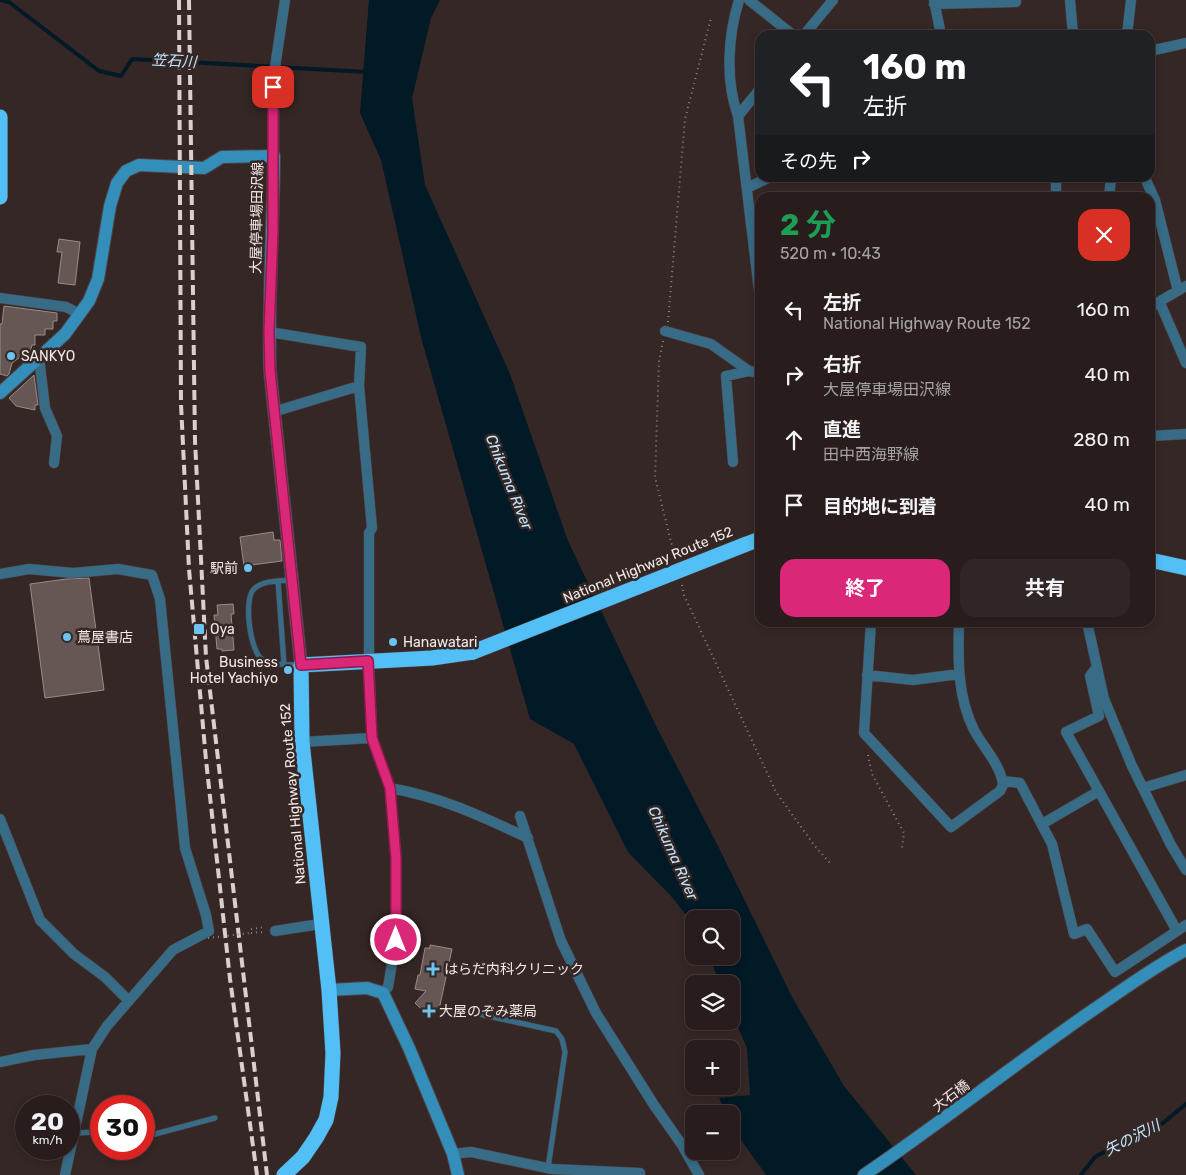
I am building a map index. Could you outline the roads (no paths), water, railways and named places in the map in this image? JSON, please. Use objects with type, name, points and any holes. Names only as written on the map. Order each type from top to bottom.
[{"type":"highway","points":[[0,117],[0,196]]},
{"type":"highway","name":"National Highway Route 152","points":[[286,1174],[304,1157],[326,1120],[331,1097],[333,1053],[329,990],[320,924],[302,742],[301,665],[432,658],[473,652],[755,541]]},
{"type":"highway","points":[[1155,561],[1186,568]]},
{"type":"main road","name":"大屋停車場田沢線","points":[[0,393],[65,334],[90,301],[98,279],[110,206],[117,183],[126,171],[139,166],[204,168],[222,157],[274,156],[269,332],[273,412],[301,665]]},
{"type":"main road","name":"大石橋","points":[[864,1175],[924,1135],[1053,1038],[1157,965],[1186,950]]},
{"type":"main road","points":[[329,990],[367,988],[383,993],[409,1048],[453,1154],[458,1175]]},
{"type":"street","points":[[274,156],[274,63],[285,0]]},
{"type":"street","points":[[739,0],[731,26],[730,59],[733,102],[738,116],[755,256]]},
{"type":"street","points":[[749,0],[787,30]]},
{"type":"street","points":[[808,30],[833,0]]},
{"type":"street","points":[[940,30],[934,2],[1016,2],[1016,0]]},
{"type":"street","points":[[1070,0],[1073,30]]},
{"type":"street","points":[[1128,30],[1132,0]]},
{"type":"street","points":[[1155,51],[1186,43]]},
{"type":"street","points":[[738,116],[755,95]]},
{"type":"street","points":[[747,188],[760,182]]},
{"type":"street","points":[[1155,200],[1182,288],[1155,305],[1186,363]]},
{"type":"street","points":[[0,298],[66,307],[80,314]]},
{"type":"street","points":[[665,331],[711,344],[749,372]]},
{"type":"street","points":[[269,332],[361,347],[359,386],[372,528],[369,533],[368,661],[372,738],[390,788],[396,858],[396,940],[394,965],[388,986],[383,993]]},
{"type":"street","points":[[39,357],[45,408],[57,436],[54,463]]},
{"type":"street","points":[[733,462],[726,376],[755,373]]},
{"type":"street","points":[[273,412],[359,386]]},
{"type":"street","points":[[1155,436],[1186,434]]},
{"type":"street","points":[[0,574],[30,569],[73,573],[118,569],[152,575],[160,599],[185,848],[206,915],[208,930],[173,950],[107,1026],[92,1049],[80,1100]]},
{"type":"street","points":[[871,627],[864,733],[951,827],[1003,788],[1003,781],[974,729],[964,700],[959,674],[959,627]]},
{"type":"street","points":[[1088,627],[1104,698],[1143,788],[1171,845],[1186,870]]},
{"type":"street","points":[[1097,667],[1090,676],[1099,716],[1066,732],[1176,931]]},
{"type":"street","points":[[867,675],[913,680],[959,674]]},
{"type":"street","points":[[302,742],[372,738]]},
{"type":"street","points":[[1143,788],[1186,775]]},
{"type":"street","points":[[1003,781],[1020,783],[1052,844],[1074,934],[1087,929],[1115,972],[1186,925]]},
{"type":"street","points":[[390,788],[421,793],[460,807],[528,838]]},
{"type":"street","points":[[1042,824],[1099,791]]},
{"type":"street","points":[[520,816],[561,941],[596,1012],[654,1105],[682,1145],[699,1175]]},
{"type":"street","points":[[0,819],[40,920],[74,954],[105,977],[129,1001]]},
{"type":"street","points":[[275,931],[320,924]]},
{"type":"street","points":[[0,1062],[34,1055],[92,1049]]},
{"type":"street","points":[[453,1154],[471,1152],[548,1168],[640,1173],[640,1175]]},
{"type":"street","points":[[65,1175],[68,1160]]},
{"type":"lane","points":[[293,580],[278,581],[255,587],[250,593],[248,602],[252,644],[258,657],[265,662],[301,665]]},
{"type":"lane","points":[[278,581],[284,664]]},
{"type":"lane","points":[[479,1014],[556,1030],[562,1039],[565,1052],[548,1168]]},
{"type":"lane","points":[[155,1134],[215,1118]]},
{"type":"water","name":"Chikuma River","points":[[369,0],[440,0],[431,18],[412,98],[425,185],[510,374],[568,541],[656,726],[718,846],[792,997],[844,1086],[916,1175],[766,1175],[740,1138],[740,1105],[722,1105],[719,1098],[750,1095],[747,1048],[739,1030],[740,975],[716,975],[713,965],[740,965],[740,910],[685,910],[685,914],[671,896],[628,852],[574,744],[530,719],[422,341],[381,160],[360,113]]},
{"type":"waterway","name":"笠石川","points":[[0,0],[9,2],[99,71],[121,76],[132,59],[367,72]]},
{"type":"waterway","name":"矢の沢川","points":[[1081,1175],[1095,1157],[1111,1148],[1131,1141],[1163,1123],[1186,1104]]},
{"type":"railway","points":[[179,0],[181,404],[189,569],[206,760],[230,979],[257,1175]]},
{"type":"railway","points":[[189,0],[195,441],[206,657],[267,1175]]},
{"type":"place","name":"SANKYO","points":[[11,356]]},
{"type":"place","name":"駅前","points":[[248,568]]},
{"type":"place","name":"Oya","points":[[199,629]]},
{"type":"place","name":"蔦屋書店","points":[[67,637]]},
{"type":"place","name":"Hanawatari","points":[[393,642]]},
{"type":"place","name":"Business Hotel Yachiyo","points":[[288,670]]},
{"type":"place","name":"はらだ内科クリニック","points":[[433,969]]},
{"type":"place","name":"大屋のぞみ薬局","points":[[429,1011]]}]
